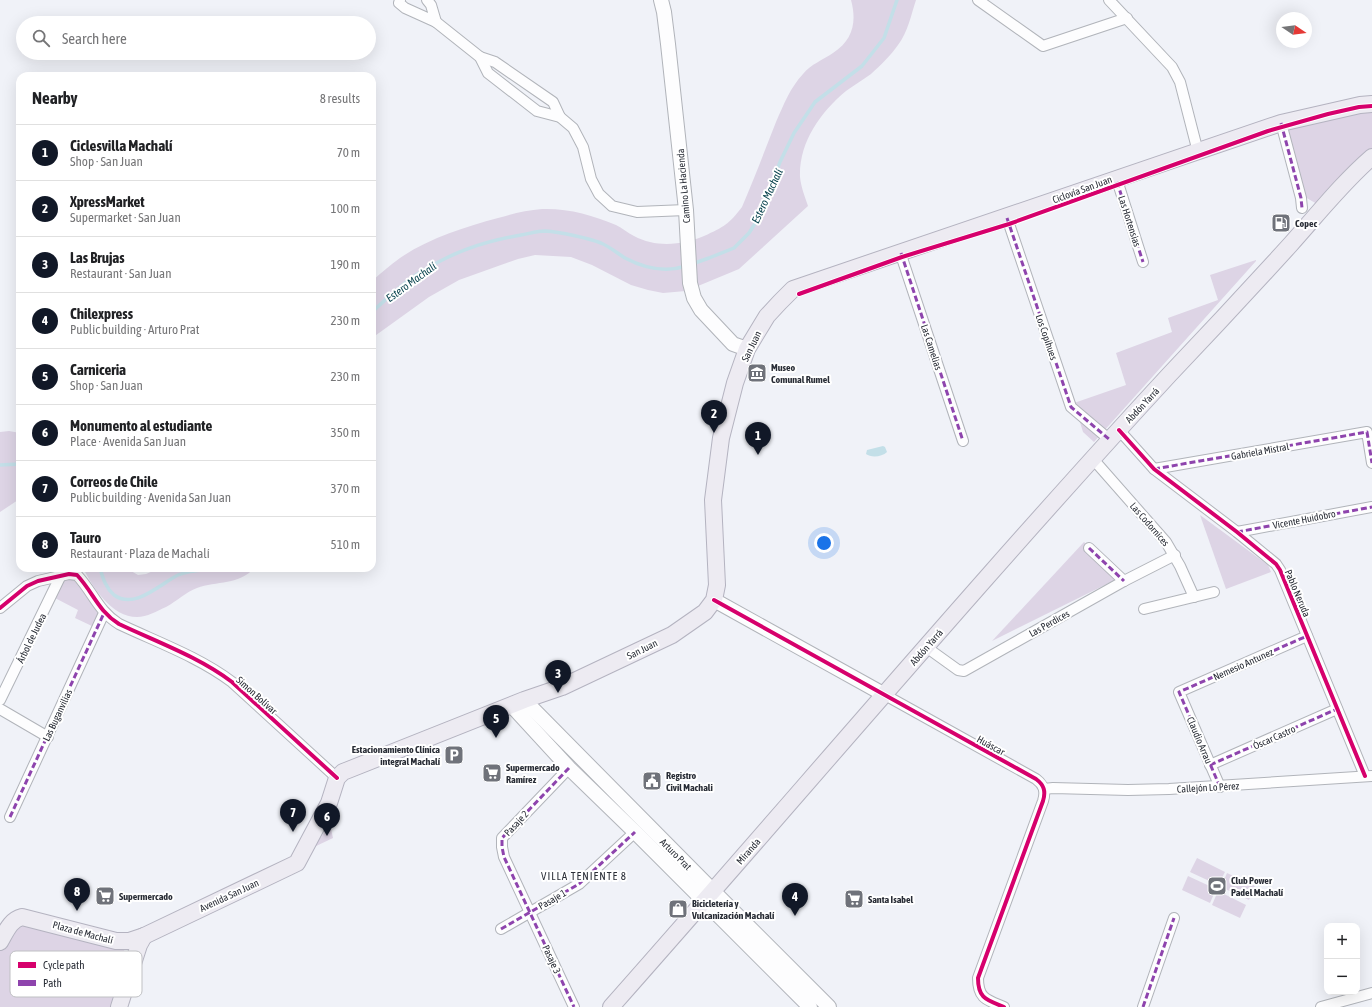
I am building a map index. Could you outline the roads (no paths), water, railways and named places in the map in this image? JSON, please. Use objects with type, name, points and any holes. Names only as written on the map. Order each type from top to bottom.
[{"type":"main road","name":"Camino La Hacienda","points":[[661,0],[668,44],[686,210],[690,283],[694,298],[701,310],[733,344],[747,349]]},
{"type":"main road","name":"San Juan","points":[[337,778],[350,768],[562,687],[672,634],[705,612],[714,600],[717,580],[713,500],[721,438],[735,383],[747,349],[767,316],[793,289],[900,252],[1007,218],[1281,123],[1368,105]]},
{"type":"main road","name":"Abdón Yarrá","points":[[885,695],[1093,459],[1346,182],[1372,157]]},
{"type":"main road","name":"Huáscar","points":[[714,600],[885,695]]},
{"type":"main road","name":"Miranda","points":[[611,1007],[885,695]]},
{"type":"main road","name":"Arturo Prat","points":[[517,703],[569,768],[635,832],[708,896],[829,1007]]},
{"type":"main road","name":"Arturo Prat","points":[[517,703],[708,896],[810,1007]]},
{"type":"main road","name":"Avenida San Juan","points":[[144,936],[297,863],[329,803],[337,778]]},
{"type":"main road","name":"Plaza de Machalí","points":[[0,942],[12,922],[16,918],[22,917],[116,941],[129,941],[144,936]]},
{"type":"main road","points":[[136,951],[144,936]]},
{"type":"main road","points":[[119,1007],[122,997]]},
{"type":"street","points":[[400,0],[399,3],[405,8],[436,22],[480,57],[495,62],[553,102],[560,117],[573,128],[583,147],[591,179],[599,194],[612,206],[637,212],[686,210]]},
{"type":"street","points":[[427,0],[431,5],[436,22]]},
{"type":"street","points":[[978,0],[1043,46],[1127,18]]},
{"type":"street","points":[[1110,0],[1172,67],[1180,82],[1198,152]]},
{"type":"street","points":[[480,57],[488,73],[536,111],[560,117]]},
{"type":"street","points":[[1281,123],[1301,198],[1302,208]]},
{"type":"street","name":"Las Hortensias","points":[[1117,180],[1143,262]]},
{"type":"street","name":"Los Copihues","points":[[1007,218],[1071,407],[1115,435]]},
{"type":"street","name":"Las Camelias","points":[[900,252],[963,441]]},
{"type":"street","name":"Gabriela Mistral","points":[[1154,469],[1367,432],[1372,463]]},
{"type":"street","name":"Pablo Neruda","points":[[1115,435],[1154,469],[1276,564],[1280,570],[1308,636],[1337,710],[1369,776]]},
{"type":"street","name":"Las Codornices","points":[[1093,459],[1163,538],[1175,555],[1194,597]]},
{"type":"street","name":"Vicente Huidobro","points":[[1236,532],[1372,507]]},
{"type":"street","points":[[1089,548],[1124,581]]},
{"type":"street","name":"Las Perdices","points":[[926,648],[958,670],[964,671],[1124,581],[1175,555]]},
{"type":"street","name":"Simon Bolívar","points":[[0,608],[27,586],[38,581],[61,575],[77,575],[104,613],[119,624],[219,672],[232,682],[337,778]]},
{"type":"street","name":"Árbol de Judea","points":[[0,700],[61,575]]},
{"type":"street","points":[[1144,609],[1214,592]]},
{"type":"street","name":"Las Buganvilias","points":[[10,817],[104,613]]},
{"type":"street","name":"Nemesio Antunez","points":[[1179,692],[1308,636]]},
{"type":"street","name":"Claudio Arrau","points":[[1179,692],[1220,787]]},
{"type":"street","name":"Huáscar","points":[[885,695],[1036,779],[1043,785],[1044,789]]},
{"type":"street","points":[[0,709],[48,737]]},
{"type":"street","name":"Óscar Castro","points":[[1210,764],[1337,710]]},
{"type":"street","name":"Pasaje 2","points":[[530,912],[504,857],[502,838],[569,768]]},
{"type":"street","name":"Callejón Lo Pérez","points":[[1044,789],[1063,788],[1138,790],[1220,787],[1369,776]]},
{"type":"street","points":[[1004,1007],[985,999],[980,990],[978,978],[1043,801],[1044,789]]},
{"type":"street","name":"Pasaje 1","points":[[501,929],[579,884],[635,832]]},
{"type":"street","name":"Pasaje 3","points":[[530,912],[574,1007]]},
{"type":"street","points":[[1143,1007],[1174,918]]},
{"type":"street","points":[[1321,1007],[1372,993]]},
{"type":"water","points":[[883,446],[887,452],[882,455],[874,456],[866,454],[867,450]]},
{"type":"waterway","name":"Estero Machalí","points":[[692,264],[734,248],[749,233],[760,216],[780,162],[794,133],[815,102],[862,66],[884,38],[897,0]]},
{"type":"waterway","name":"Estero Machalí","points":[[376,308],[410,279],[441,260],[466,249],[492,241],[539,231],[582,237],[595,241],[607,246],[625,258],[647,267],[670,269],[686,266]]},
{"type":"waterway","name":"Estero Machalí","points":[[0,465],[16,464]]},
{"type":"waterway","name":"Estero Machalí","points":[[101,572],[105,583],[111,592],[122,599],[139,598],[178,575],[188,572]]},
{"type":"place","name":"Copec","points":[[1281,223]]},
{"type":"place","name":"Museo Comunal Rumel","points":[[757,373]]},
{"type":"place","name":"XpressMarket","points":[[714,433]]},
{"type":"place","name":"Ciclesvilla Machalí","points":[[758,455]]},
{"type":"place","name":"Las Brujas","points":[[558,693]]},
{"type":"place","name":"Carniceria","points":[[496,738]]},
{"type":"place","name":"Estacionamiento Clínica integral Machalí","points":[[454,755]]},
{"type":"place","name":"Supermercado Ramírez","points":[[492,773]]},
{"type":"place","name":"Registro Civil Machali","points":[[652,781]]},
{"type":"place","name":"Correos de Chile","points":[[293,832]]},
{"type":"place","name":"Monumento al estudiante","points":[[327,836]]},
{"type":"place","name":"Club Power Padel Machalí","points":[[1217,886]]},
{"type":"place","name":"Supermercado","points":[[105,896]]},
{"type":"place","name":"Santa Isabel","points":[[854,899]]},
{"type":"place","name":"Bicicletería y Vulcanización Machalí","points":[[678,909]]},
{"type":"place","name":"Tauro","points":[[77,911]]},
{"type":"place","name":"Chilexpress","points":[[795,916]]},
{"type":"district","name":"VILLA TENIENTE 8","points":[[584,876]]}]
